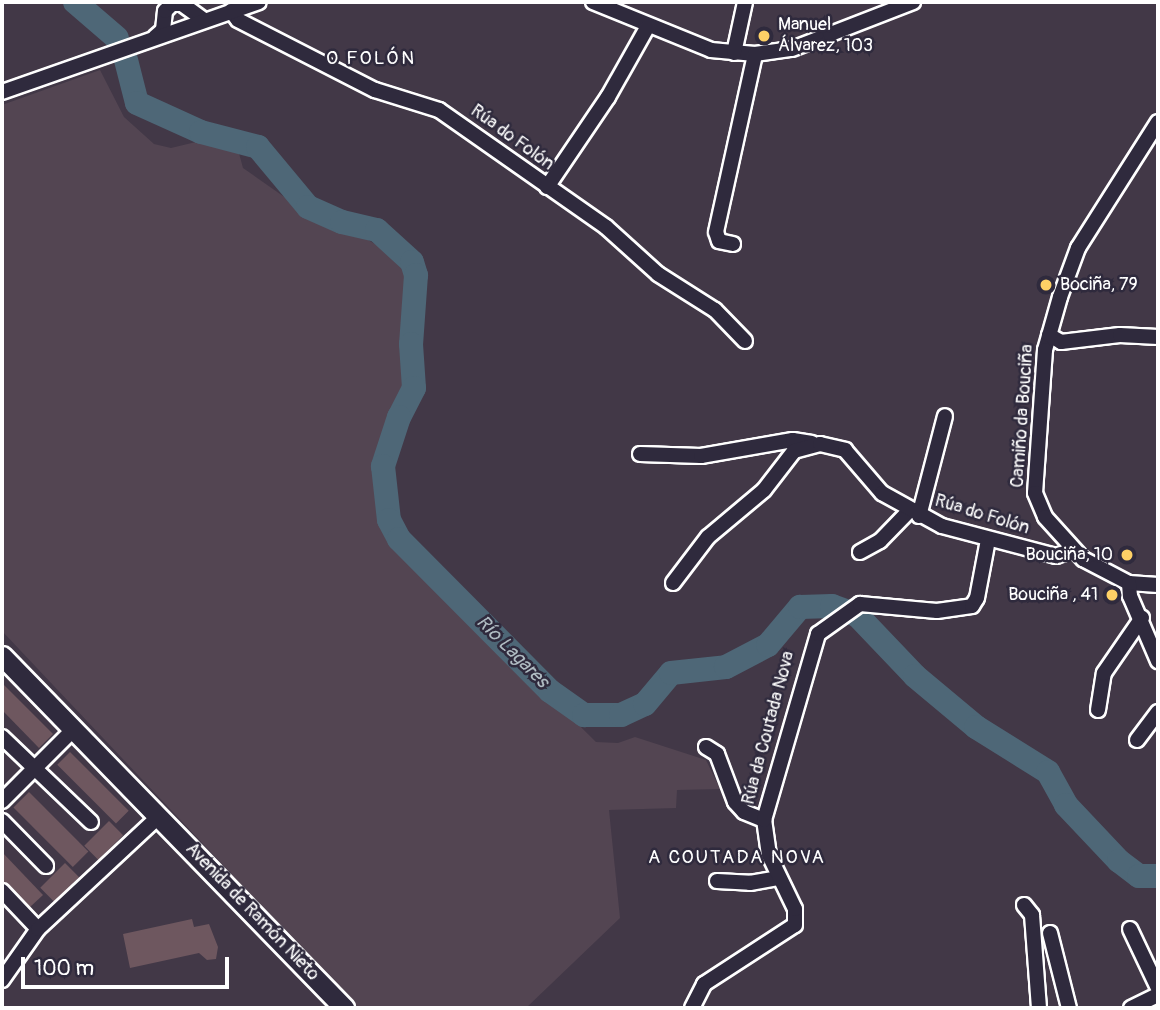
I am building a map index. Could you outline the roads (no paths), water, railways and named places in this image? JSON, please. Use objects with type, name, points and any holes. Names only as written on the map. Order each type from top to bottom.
[{"type":"main road","name":"Avenida de Ramón Nieto","points":[[2,656],[344,1008]]},
{"type":"street","points":[[155,38],[171,2],[182,4],[188,12],[204,20]]},
{"type":"street","points":[[2,92],[259,2]]},
{"type":"street","points":[[593,2],[711,50],[755,54],[792,49],[913,2]]},
{"type":"street","points":[[734,53],[745,2]]},
{"type":"street","name":"Rúa do Folón","points":[[231,11],[237,20],[375,90],[439,110],[606,227],[658,274],[715,310],[745,341]]},
{"type":"street","points":[[182,28],[188,12]]},
{"type":"street","points":[[165,20],[182,28]]},
{"type":"street","points":[[547,187],[608,97],[648,26]]},
{"type":"street","points":[[733,244],[719,242],[716,232],[755,54]]},
{"type":"street","name":"Camiño da Bouciña","points":[[1158,122],[1078,248],[1049,335],[1035,493],[1045,517],[1073,550],[1129,583],[1158,586]]},
{"type":"street","points":[[1049,335],[1061,342],[1120,335],[1158,337]]},
{"type":"street","points":[[860,552],[880,541],[914,513],[945,416]]},
{"type":"street","name":"Rúa do Folón","points":[[640,454],[701,456],[793,440],[820,444],[845,450],[882,493],[914,513],[988,540],[1056,556],[1073,550]]},
{"type":"street","points":[[673,583],[708,537],[764,490],[794,451],[820,444]]},
{"type":"street","name":"Rúa da Coutada Nova","points":[[692,1008],[704,984],[795,925],[795,909],[769,855],[764,820],[811,646],[833,621],[860,604],[937,611],[972,606],[988,540]]},
{"type":"street","points":[[1129,583],[1130,596],[1142,618],[1158,661]]},
{"type":"street","points":[[1098,710],[1104,673],[1142,618]]},
{"type":"street","points":[[1137,740],[1158,712]]},
{"type":"street","points":[[2,801],[73,730]]},
{"type":"street","points":[[2,737],[33,770],[91,822]]},
{"type":"street","points":[[706,747],[717,754],[735,802],[744,812],[764,820]]},
{"type":"street","points":[[2,980],[38,929],[159,816]]},
{"type":"street","points":[[2,821],[46,866]]},
{"type":"street","points":[[717,881],[750,883],[778,878]]},
{"type":"street","points":[[2,891],[38,929]]},
{"type":"street","points":[[1024,905],[1032,915],[1039,1008]]},
{"type":"street","points":[[1129,929],[1158,988]]},
{"type":"street","points":[[1050,933],[1069,1008]]},
{"type":"street","points":[[1131,1008],[1158,995]]},
{"type":"waterway","name":"Río Lagares","points":[[75,2],[117,38]]},
{"type":"waterway","name":"Río Lagares","points":[[126,60],[137,103],[201,132],[258,147],[308,207],[342,222],[377,230],[412,262],[416,275],[411,344],[414,388],[399,417],[383,466],[389,520],[399,539],[550,691],[584,715],[621,715],[645,704],[671,673],[726,667],[768,645],[800,607],[832,606],[857,615],[915,676],[976,727],[1048,772],[1066,805],[1119,861],[1139,876],[1158,876]]},
{"type":"place","name":"Manuel Álvarez, 103","points":[[764,36]]},
{"type":"place","name":"Bociña, 79","points":[[1046,285]]},
{"type":"place","name":"Bouciña, 10","points":[[1127,555]]},
{"type":"place","name":"Bouciña , 41","points":[[1112,595]]},
{"type":"district","name":"O FOLÓN","points":[[371,59]]},
{"type":"district","name":"A COUTADA NOVA","points":[[737,858]]}]
